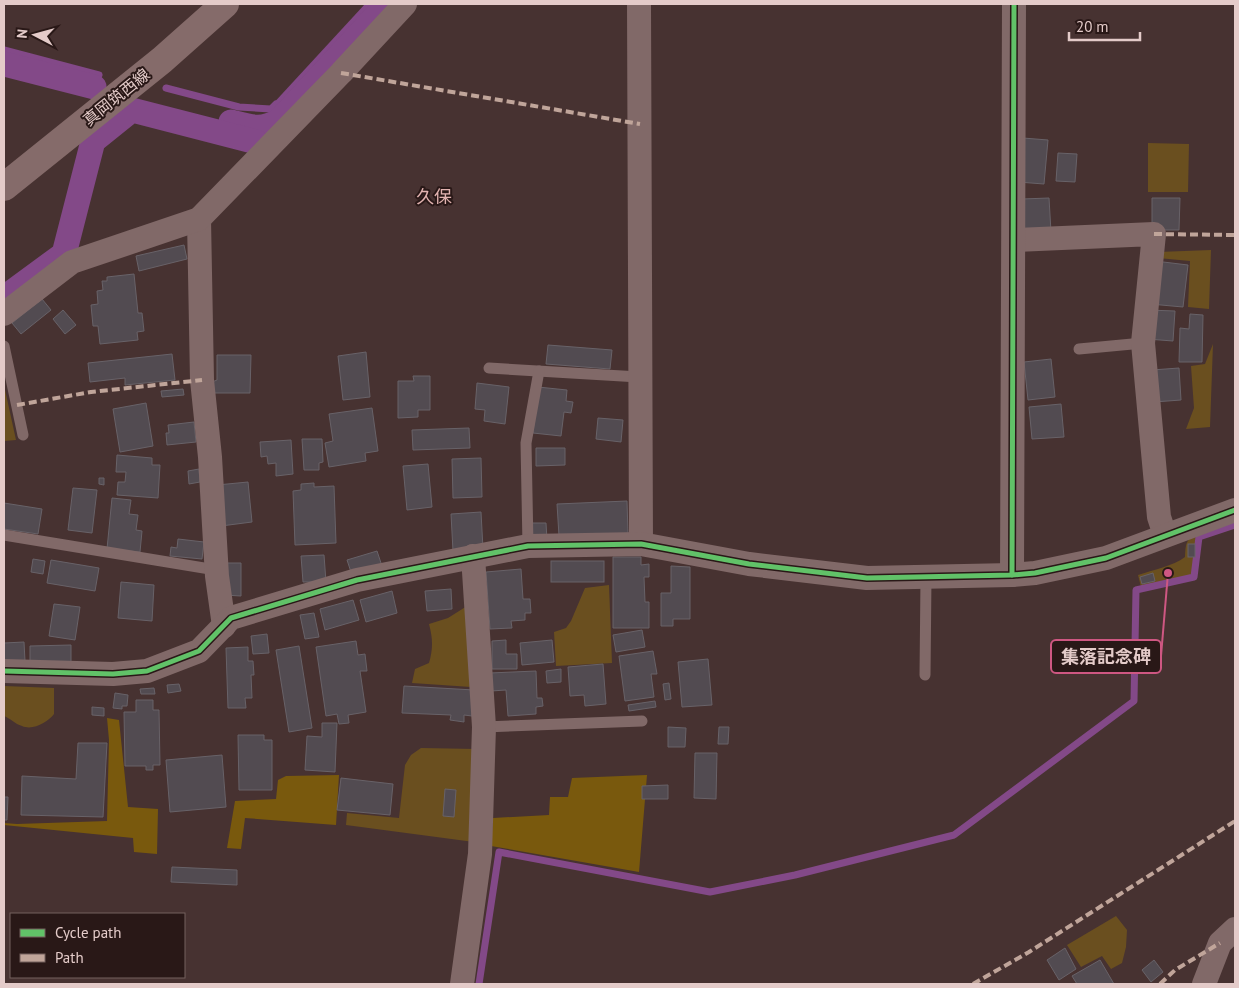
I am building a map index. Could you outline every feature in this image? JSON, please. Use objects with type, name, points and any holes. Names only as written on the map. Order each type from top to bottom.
[{"type":"main road","name":"真岡筑西線","points":[[4,187],[162,60],[225,4]]},
{"type":"street","points":[[4,314],[72,262],[199,218],[341,73],[405,4]]},
{"type":"street","points":[[640,4],[639,377],[641,544]]},
{"type":"street","points":[[1012,575],[1014,4]]},
{"type":"street","points":[[199,218],[202,380],[210,457],[216,570],[224,626]]},
{"type":"street","points":[[1014,240],[1154,234],[1143,343],[1159,516],[1165,536]]},
{"type":"street","points":[[4,671],[113,674],[147,671],[199,651],[231,618],[357,580],[528,546],[641,544],[749,564],[867,578],[1012,575],[1035,573],[1106,558],[1235,510]]},
{"type":"street","points":[[462,984],[480,854],[484,727],[473,556]]},
{"type":"street","points":[[1204,984],[1220,943],[1235,929]]},
{"type":"lane","points":[[1079,349],[1143,343]]},
{"type":"lane","points":[[4,346],[23,435]]},
{"type":"lane","points":[[489,368],[639,377]]},
{"type":"lane","points":[[528,546],[526,443],[539,371]]},
{"type":"lane","points":[[4,535],[216,570]]},
{"type":"lane","points":[[925,675],[926,578]]},
{"type":"lane","points":[[484,727],[642,721]]},
{"type":"shaded area","points":[[365,4],[371,4],[271,112],[270,107]]},
{"type":"shaded area","points":[[1148,143],[1189,144],[1188,192],[1148,192]]},
{"type":"shaded area","points":[[1211,250],[1209,309],[1188,307],[1190,261],[1158,258],[1158,252]]},
{"type":"shaded area","points":[[1213,344],[1210,427],[1186,429],[1194,408],[1191,366],[1205,364]]},
{"type":"shaded area","points":[[4,385],[16,440],[4,441]]},
{"type":"shaded area","points":[[1199,533],[1193,576],[1141,587],[1138,575],[1169,565],[1185,557],[1187,542],[1191,537]]},
{"type":"shaded area","points":[[609,585],[612,663],[556,666],[554,632],[566,628],[571,621],[585,588]]},
{"type":"shaded area","points":[[467,606],[471,687],[412,683],[415,669],[429,663],[432,644],[429,624],[448,618]]},
{"type":"shaded area","points":[[4,686],[54,688],[54,714],[44,723],[35,727],[17,724],[4,716]]},
{"type":"shaded area","points":[[107,718],[119,720],[128,807],[158,809],[157,854],[134,852],[133,838],[4,825],[4,823],[107,821],[109,740]]},
{"type":"shaded area","points":[[421,748],[476,749],[474,842],[346,825],[347,813],[399,818],[405,765],[411,755]]},
{"type":"shaded area","points":[[339,775],[336,825],[245,818],[241,849],[227,848],[235,801],[276,799],[278,780],[286,776]]},
{"type":"shaded area","points":[[647,775],[639,872],[491,846],[493,818],[549,815],[550,797],[568,797],[572,778]]},
{"type":"shaded area","points":[[1116,916],[1127,930],[1126,947],[1122,963],[1111,969],[1102,956],[1081,967],[1067,945]]},
{"type":"building","points":[[1023,138],[1048,140],[1044,184],[1018,182]]},
{"type":"building","points":[[1058,153],[1077,154],[1075,182],[1056,181]]},
{"type":"building","points":[[1049,198],[1051,232],[1023,234],[1022,199]]},
{"type":"building","points":[[1152,198],[1180,198],[1179,230],[1152,230]]},
{"type":"building","points":[[184,245],[187,259],[139,271],[136,256]]},
{"type":"building","points":[[1155,261],[1188,265],[1183,307],[1150,304]]},
{"type":"building","points":[[134,274],[138,313],[142,313],[144,331],[137,332],[138,340],[100,344],[98,326],[93,326],[91,305],[98,304],[97,291],[103,290],[102,281],[107,281],[107,277]]},
{"type":"building","points":[[42,299],[51,310],[21,334],[12,323]]},
{"type":"building","points":[[63,310],[76,325],[65,334],[53,319]]},
{"type":"building","points":[[1148,310],[1175,311],[1173,341],[1147,339]]},
{"type":"building","points":[[1190,314],[1203,315],[1202,362],[1179,362],[1180,328],[1189,329]]},
{"type":"building","points":[[548,345],[612,350],[610,369],[546,364]]},
{"type":"building","points":[[366,352],[370,397],[343,400],[338,356]]},
{"type":"building","points":[[172,354],[175,380],[125,385],[125,378],[90,382],[88,363]]},
{"type":"building","points":[[217,355],[251,355],[250,393],[212,393],[212,382],[217,380]]},
{"type":"building","points":[[1051,359],[1055,397],[1028,400],[1024,362]]},
{"type":"building","points":[[1179,368],[1181,400],[1154,402],[1152,370]]},
{"type":"building","points":[[413,376],[430,376],[430,410],[418,410],[418,417],[398,418],[398,381],[414,381]]},
{"type":"building","points":[[477,383],[509,387],[505,424],[484,421],[485,410],[475,409]]},
{"type":"building","points":[[538,387],[567,390],[566,401],[573,402],[571,413],[564,412],[561,436],[533,433]]},
{"type":"building","points":[[183,389],[184,395],[162,397],[161,391]]},
{"type":"building","points":[[146,403],[153,446],[120,452],[113,409]]},
{"type":"building","points":[[1061,404],[1064,437],[1032,439],[1029,407]]},
{"type":"building","points":[[372,408],[378,451],[365,453],[366,461],[329,467],[325,443],[333,441],[329,414]]},
{"type":"building","points":[[598,418],[623,420],[621,442],[596,439]]},
{"type":"building","points":[[194,422],[196,442],[167,445],[166,433],[169,433],[168,425]]},
{"type":"building","points":[[469,428],[470,448],[413,450],[412,430]]},
{"type":"building","points":[[302,439],[322,439],[323,462],[319,463],[319,470],[304,470]]},
{"type":"building","points":[[291,440],[293,474],[276,476],[276,463],[268,464],[267,456],[261,457],[260,442]]},
{"type":"building","points":[[536,448],[565,448],[565,465],[536,466]]},
{"type":"building","points":[[117,455],[152,458],[152,465],[160,465],[158,498],[117,495],[118,482],[125,482],[126,472],[116,472]]},
{"type":"building","points":[[481,458],[482,497],[453,498],[452,459]]},
{"type":"building","points":[[428,464],[432,507],[407,510],[403,466]]},
{"type":"building","points":[[199,469],[200,482],[189,484],[188,471]]},
{"type":"building","points":[[99,478],[104,478],[104,485],[99,484]]},
{"type":"building","points":[[248,482],[252,522],[221,526],[217,485]]},
{"type":"building","points":[[314,483],[314,487],[334,486],[336,543],[295,545],[293,491],[301,490],[301,484]]},
{"type":"building","points":[[73,488],[97,490],[92,533],[68,530]]},
{"type":"building","points":[[112,498],[131,500],[129,514],[138,515],[136,530],[142,531],[140,552],[107,549]]},
{"type":"building","points":[[627,501],[628,534],[559,536],[557,504]]},
{"type":"building","points":[[4,503],[42,509],[38,534],[4,529]]},
{"type":"building","points":[[481,512],[483,549],[453,551],[451,514]]},
{"type":"building","points":[[528,523],[546,523],[547,540],[529,540]]},
{"type":"building","points":[[178,539],[204,542],[202,559],[170,556],[171,547],[177,548]]},
{"type":"building","points":[[1188,544],[1195,544],[1195,557],[1188,557]]},
{"type":"building","points":[[377,551],[382,566],[352,575],[347,560]]},
{"type":"building","points":[[324,555],[326,582],[303,582],[301,556]]},
{"type":"building","points":[[613,557],[641,557],[641,565],[649,564],[649,577],[644,577],[645,602],[649,602],[649,628],[613,628]]},
{"type":"building","points":[[33,559],[45,561],[43,574],[31,572]]},
{"type":"building","points":[[51,560],[99,568],[95,591],[47,583]]},
{"type":"building","points":[[551,561],[604,561],[604,582],[551,582]]},
{"type":"building","points":[[224,563],[241,563],[241,596],[224,595]]},
{"type":"building","points":[[671,566],[690,567],[690,619],[673,619],[673,626],[661,626],[661,593],[671,593]]},
{"type":"building","points":[[521,569],[523,599],[530,599],[531,613],[525,613],[525,620],[511,621],[512,628],[490,629],[486,572]]},
{"type":"building","points":[[1153,573],[1155,581],[1142,584],[1140,577]]},
{"type":"building","points":[[121,582],[154,585],[152,621],[118,618]]},
{"type":"building","points":[[451,589],[452,609],[427,611],[425,591]]},
{"type":"building","points":[[392,591],[397,613],[366,622],[360,600]]},
{"type":"building","points":[[353,600],[359,620],[325,630],[320,609]]},
{"type":"building","points":[[54,604],[80,607],[75,640],[49,636]]},
{"type":"building","points":[[314,613],[319,637],[305,639],[300,615]]},
{"type":"building","points":[[642,630],[645,647],[616,652],[613,635]]},
{"type":"building","points":[[267,634],[269,653],[253,654],[251,636]]},
{"type":"building","points":[[506,640],[506,654],[517,654],[517,669],[492,669],[492,641]]},
{"type":"building","points":[[552,640],[554,662],[522,665],[520,643]]},
{"type":"building","points":[[356,641],[358,655],[365,654],[367,671],[360,671],[366,712],[348,715],[349,723],[339,724],[337,714],[326,716],[316,647]]},
{"type":"building","points":[[24,642],[25,661],[4,662],[4,643]]},
{"type":"building","points":[[71,645],[71,666],[30,666],[30,646]]},
{"type":"building","points":[[299,646],[312,728],[289,732],[276,650]]},
{"type":"building","points":[[248,647],[248,661],[253,661],[254,675],[251,675],[252,698],[245,698],[246,708],[228,708],[226,648]]},
{"type":"building","points":[[653,651],[657,674],[651,674],[654,697],[625,701],[619,656]]},
{"type":"building","points":[[708,659],[712,705],[682,707],[678,662]]},
{"type":"building","points":[[603,664],[606,704],[585,706],[584,695],[570,696],[568,667]]},
{"type":"building","points":[[561,669],[561,682],[547,683],[546,671]]},
{"type":"building","points":[[536,671],[537,698],[542,698],[543,706],[536,707],[536,714],[508,716],[506,690],[491,691],[490,673]]},
{"type":"building","points":[[669,683],[671,699],[665,700],[663,684]]},
{"type":"building","points":[[179,684],[181,691],[168,693],[167,685]]},
{"type":"building","points":[[404,686],[474,690],[472,716],[464,715],[464,722],[450,720],[451,715],[402,713]]},
{"type":"building","points":[[154,688],[155,694],[141,694],[140,689]]},
{"type":"building","points":[[115,693],[128,695],[127,706],[122,706],[122,709],[113,708]]},
{"type":"building","points":[[136,700],[153,700],[153,710],[159,710],[160,765],[153,765],[153,770],[146,770],[146,766],[125,766],[124,712],[136,712]]},
{"type":"building","points":[[655,701],[656,707],[629,711],[628,705]]},
{"type":"building","points":[[92,707],[104,708],[104,716],[92,715]]},
{"type":"building","points":[[322,723],[337,723],[335,772],[305,770],[307,736],[322,737]]},
{"type":"building","points":[[668,727],[686,728],[685,747],[668,747]]},
{"type":"building","points":[[719,727],[729,727],[728,744],[718,744]]},
{"type":"building","points":[[238,735],[264,735],[264,740],[272,740],[272,790],[239,790]]},
{"type":"building","points":[[78,743],[107,743],[103,817],[21,815],[22,776],[76,779]]},
{"type":"building","points":[[695,753],[717,753],[716,799],[694,798]]},
{"type":"building","points":[[222,755],[226,807],[170,812],[166,760]]},
{"type":"building","points":[[341,778],[393,784],[390,815],[337,810]]},
{"type":"building","points":[[668,785],[668,799],[642,799],[642,786]]},
{"type":"building","points":[[445,789],[456,790],[454,817],[443,816]]},
{"type":"building","points":[[4,797],[8,797],[7,820],[4,820]]},
{"type":"building","points":[[172,867],[237,870],[237,885],[171,882]]},
{"type":"building","points":[[1065,948],[1076,969],[1059,980],[1047,960]]},
{"type":"building","points":[[1100,960],[1114,984],[1077,984],[1072,976]]},
{"type":"building","points":[[1154,960],[1163,972],[1151,982],[1142,970]]},
{"type":"waterway","points":[[231,122],[250,127],[261,127],[279,121],[387,4]]},
{"type":"waterway","points":[[4,50],[99,75]]},
{"type":"waterway","points":[[4,64],[94,87]]},
{"type":"waterway","points":[[166,88],[239,107],[271,109],[276,104]]},
{"type":"waterway","points":[[4,298],[64,254],[93,141],[132,110],[256,142]]},
{"type":"waterway","points":[[479,984],[499,852],[710,892],[795,875],[954,835],[1134,701],[1136,590],[1194,577],[1199,537],[1235,525]]},
{"type":"marked path","points":[[341,73],[640,124]]},
{"type":"marked path","points":[[1154,234],[1235,235]]},
{"type":"marked path","points":[[17,405],[91,392],[202,380]]},
{"type":"marked path","points":[[973,984],[1029,952],[1235,821]]},
{"type":"marked path","points":[[1160,984],[1175,970],[1220,943]]},
{"type":"cycle path","points":[[1012,575],[1014,4]]},
{"type":"cycle path","points":[[4,671],[113,674],[147,671],[199,651],[231,618],[357,580],[528,546],[641,544],[749,564],[867,578],[1012,575],[1035,573],[1106,558],[1235,510]]},
{"type":"place","name":"集落記念碑","points":[[1168,573]]},
{"type":"district","name":"久保","points":[[434,197]]}]
